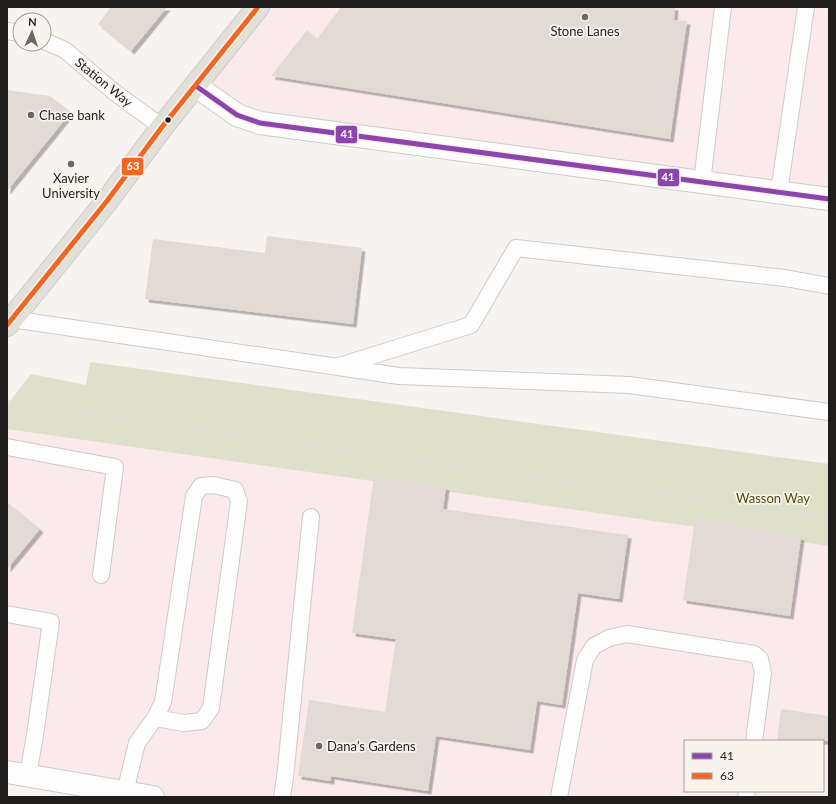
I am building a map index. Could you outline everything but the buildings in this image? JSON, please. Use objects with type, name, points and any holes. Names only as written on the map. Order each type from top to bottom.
[{"type":"main road","points":[[9,322],[107,201],[162,127],[258,7]]},
{"type":"street","points":[[196,86],[237,115],[260,123],[829,199]]},
{"type":"street","points":[[17,774],[153,797]]},
{"type":"lane","points":[[702,182],[723,7]]},
{"type":"lane","points":[[779,192],[806,7]]},
{"type":"lane","name":"Station Way","points":[[52,44],[65,50],[114,92],[162,127]]},
{"type":"lane","points":[[335,367],[470,325],[516,248],[785,278],[829,286]]},
{"type":"lane","points":[[9,322],[399,376],[629,385],[829,412]]},
{"type":"lane","points":[[7,447],[115,467],[101,575]]},
{"type":"lane","points":[[125,792],[137,743],[156,718],[163,702],[194,496],[201,486],[214,486],[235,490],[239,501],[211,708],[202,721],[184,723],[156,718]]},
{"type":"lane","points":[[282,797],[311,517]]},
{"type":"lane","points":[[7,614],[51,622],[35,735],[17,774]]},
{"type":"lane","points":[[560,797],[585,660],[594,646],[608,638],[627,634],[754,654],[760,659],[763,672],[754,740]]},
{"type":"path","points":[[7,401],[465,467],[829,516]]},
{"type":"shaded area","points":[[258,7],[829,7],[829,199],[260,123],[196,86]]},
{"type":"shaded area","points":[[7,401],[457,466],[829,516],[829,797],[153,797],[7,772]]},
{"type":"green space","name":"Wasson Way","points":[[90,362],[829,464],[829,546],[7,429],[7,405],[31,374],[86,385]]},
{"type":"transit line","name":"63","points":[[7,325],[107,201],[162,127],[258,7]]},
{"type":"transit line","name":"41","points":[[196,86],[237,115],[260,123],[829,199]]},
{"type":"place","name":"Stone Lanes","points":[[585,17]]},
{"type":"place","name":"Chase bank","points":[[31,115]]},
{"type":"place","name":"Xavier University","points":[[71,164]]},
{"type":"place","name":"Dana’s Gardens","points":[[319,746]]}]
